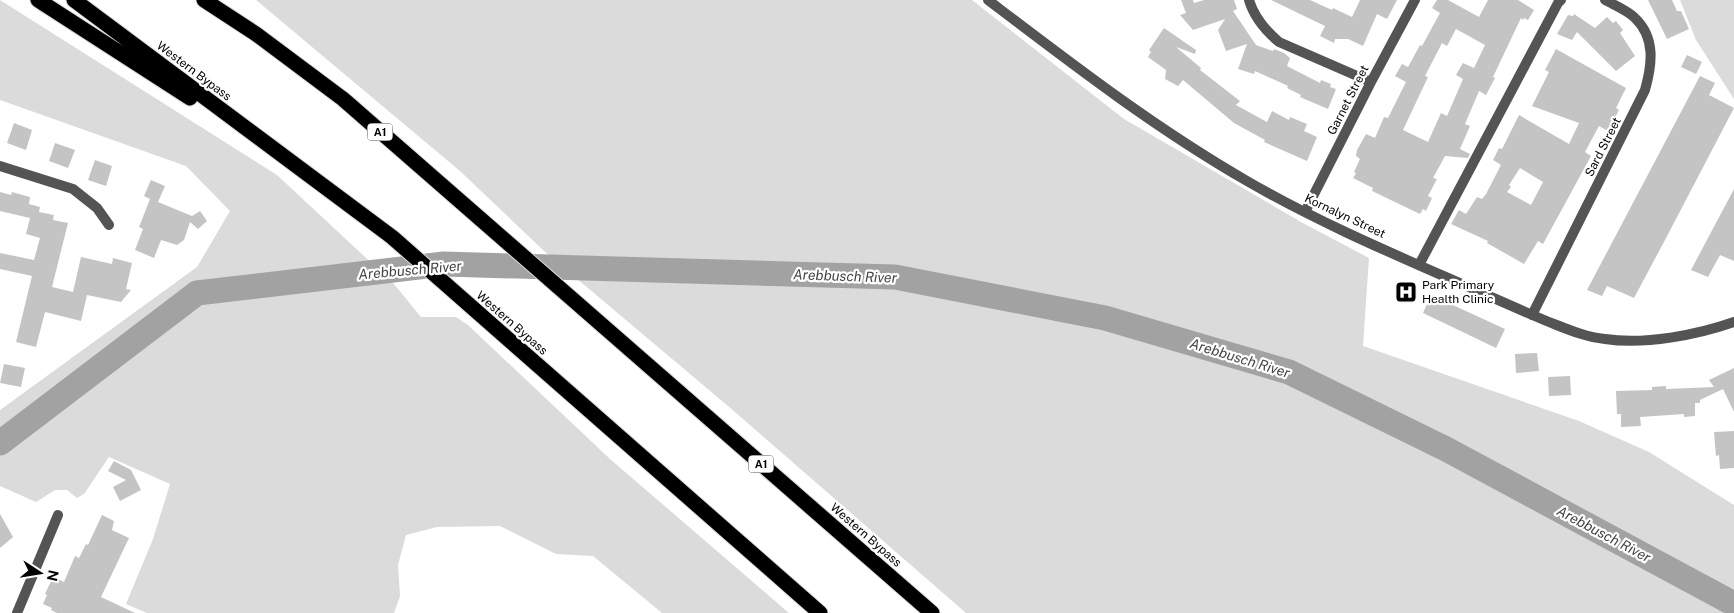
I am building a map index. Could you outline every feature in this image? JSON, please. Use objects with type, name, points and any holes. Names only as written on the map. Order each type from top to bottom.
[{"type":"highway","points":[[38,0],[298,168]]},
{"type":"highway","name":"Western Bypass","points":[[74,0],[392,237],[820,613]]},
{"type":"highway","name":"Western Bypass","points":[[204,0],[256,34],[343,99],[932,613]]},
{"type":"highway","points":[[214,0],[256,34]]},
{"type":"street","points":[[1249,0],[1260,22],[1280,42],[1371,82]]},
{"type":"street","name":"Garnet Street","points":[[1305,212],[1415,0]]},
{"type":"street","points":[[1419,265],[1561,0]]},
{"type":"street","name":"Sard Street","points":[[1532,315],[1645,90],[1651,69],[1650,45],[1643,27],[1634,16],[1604,0]]},
{"type":"street","name":"Kornalyn Street","points":[[990,1],[1127,105],[1198,152],[1249,182],[1305,212],[1532,315],[1576,332],[1607,340],[1644,340],[1670,337],[1704,331],[1734,322]]},
{"type":"street","points":[[0,166],[73,189],[97,208],[109,225]]},
{"type":"street","points":[[16,613],[58,515]]},
{"type":"shaded area","points":[[0,0],[277,175],[394,284],[421,317],[456,317],[468,325],[610,459],[789,613],[662,613],[593,556],[556,554],[500,526],[437,527],[406,535],[398,565],[400,596],[394,613],[147,613],[126,604],[153,539],[170,484],[109,457],[84,494],[77,498],[67,490],[55,490],[36,502],[0,486],[0,410],[197,267],[230,211],[186,166],[0,100]]},
{"type":"shaded area","points":[[256,0],[972,0],[1124,119],[1301,222],[1369,258],[1363,346],[1579,421],[1649,452],[1734,505],[1734,613],[966,613],[728,406],[544,251],[460,171]]},
{"type":"shaded area","points":[[1680,0],[1734,0],[1734,99],[1696,40]]},
{"type":"building","points":[[1181,0],[1193,0],[1194,3],[1204,0],[1234,0],[1237,9],[1233,11],[1256,45],[1284,53],[1290,58],[1287,66],[1320,83],[1321,80],[1331,84],[1330,87],[1336,89],[1328,109],[1300,97],[1301,95],[1287,88],[1288,86],[1255,71],[1254,74],[1238,69],[1247,44],[1226,51],[1218,30],[1225,19],[1193,30],[1180,15],[1186,13]]},
{"type":"building","points":[[1271,0],[1310,0],[1352,17],[1360,0],[1397,0],[1387,19],[1377,14],[1363,46],[1348,39],[1335,39],[1334,43],[1320,36],[1325,26]]},
{"type":"building","points":[[1437,0],[1448,0],[1479,17],[1488,0],[1518,0],[1534,10],[1528,20],[1521,18],[1486,95],[1479,91],[1465,124],[1470,126],[1460,149],[1470,154],[1468,158],[1445,156],[1433,178],[1437,179],[1428,196],[1432,198],[1426,211],[1423,209],[1420,214],[1372,191],[1373,188],[1353,178],[1360,159],[1356,156],[1357,150],[1366,134],[1375,138],[1384,117],[1388,118],[1406,82],[1395,76],[1402,64],[1408,67],[1440,13],[1432,8]],"holes":[[[1456,29],[1485,45],[1474,68],[1463,63],[1456,75],[1463,79],[1447,116],[1441,113],[1428,142],[1403,130],[1428,77],[1425,76],[1442,43],[1447,46]]]},
{"type":"building","points":[[1648,0],[1672,0],[1677,11],[1681,11],[1689,29],[1667,39]]},
{"type":"building","points":[[1574,14],[1595,28],[1607,17],[1613,23],[1616,21],[1623,30],[1620,33],[1635,56],[1616,71],[1577,32],[1572,40],[1557,34],[1568,15],[1573,16]]},
{"type":"building","points":[[1164,28],[1196,50],[1195,54],[1176,47],[1201,68],[1200,70],[1240,101],[1236,105],[1267,122],[1272,111],[1289,120],[1290,117],[1307,124],[1304,131],[1317,137],[1307,161],[1264,142],[1265,140],[1234,123],[1183,80],[1178,86],[1165,79],[1166,70],[1148,57],[1151,52],[1149,50]]},
{"type":"building","points":[[1556,49],[1626,88],[1616,108],[1619,110],[1608,131],[1599,126],[1585,152],[1591,156],[1543,244],[1538,241],[1524,264],[1487,243],[1488,241],[1451,224],[1459,210],[1466,214],[1477,197],[1482,199],[1486,194],[1501,165],[1493,160],[1499,148],[1502,149],[1519,115],[1569,144],[1579,123],[1532,106],[1549,72],[1545,70]],"holes":[[[1520,168],[1543,182],[1531,205],[1507,192],[1511,187],[1509,185]]]},
{"type":"building","points":[[1687,55],[1702,62],[1696,74],[1681,67]]},
{"type":"building","points":[[1700,76],[1715,83],[1709,95],[1734,108],[1665,240],[1634,298],[1607,286],[1602,296],[1587,290]]},
{"type":"building","points":[[14,123],[32,130],[26,150],[7,143]]},
{"type":"building","points":[[55,143],[75,150],[68,168],[49,161]]},
{"type":"building","points":[[95,160],[112,166],[106,186],[88,180]]},
{"type":"building","points":[[151,180],[165,186],[158,202],[192,216],[200,211],[207,221],[198,229],[190,222],[184,240],[177,245],[161,240],[154,258],[135,250],[143,229],[139,227],[150,199],[144,196]]},
{"type":"building","points":[[1734,189],[1734,261],[1720,255],[1708,277],[1691,270]]},
{"type":"building","points":[[0,192],[11,195],[12,192],[30,197],[29,204],[40,207],[39,212],[54,215],[53,220],[68,223],[52,287],[73,292],[81,257],[112,264],[113,258],[132,263],[126,289],[131,290],[121,302],[87,295],[81,321],[45,312],[36,347],[16,342],[32,276],[0,269],[0,253],[34,260],[40,238],[26,234],[30,218],[0,211]]},
{"type":"building","points":[[1431,295],[1505,329],[1496,348],[1423,313]]},
{"type":"building","points":[[1537,353],[1539,371],[1516,373],[1515,354]]},
{"type":"building","points":[[4,364],[25,368],[21,387],[0,383]]},
{"type":"building","points":[[1734,368],[1734,412],[1723,389],[1700,400],[1700,403],[1695,403],[1695,416],[1684,417],[1684,414],[1640,417],[1641,426],[1621,427],[1621,414],[1617,414],[1616,391],[1652,390],[1652,387],[1666,386],[1666,389],[1714,387],[1709,380]]},
{"type":"building","points":[[1570,376],[1571,395],[1549,396],[1548,377]]},
{"type":"building","points":[[1734,431],[1734,468],[1720,469],[1719,455],[1716,456],[1714,432]]},
{"type":"building","points":[[114,461],[131,470],[141,490],[120,501],[113,487],[126,480],[108,471]]},
{"type":"building","points":[[0,514],[13,537],[0,548]]},
{"type":"building","points":[[102,515],[114,521],[112,530],[129,538],[101,597],[135,613],[57,613],[51,610],[52,608],[43,604],[47,595],[45,594],[53,577],[64,582],[75,556],[79,558],[86,544],[88,545]]},
{"type":"waterway","name":"Arebbusch River","points":[[0,443],[197,293],[444,264],[895,277],[1105,318],[1289,372],[1446,449],[1734,604]]},
{"type":"place","name":"Park Primary Health Clinic","points":[[1406,292]]}]
